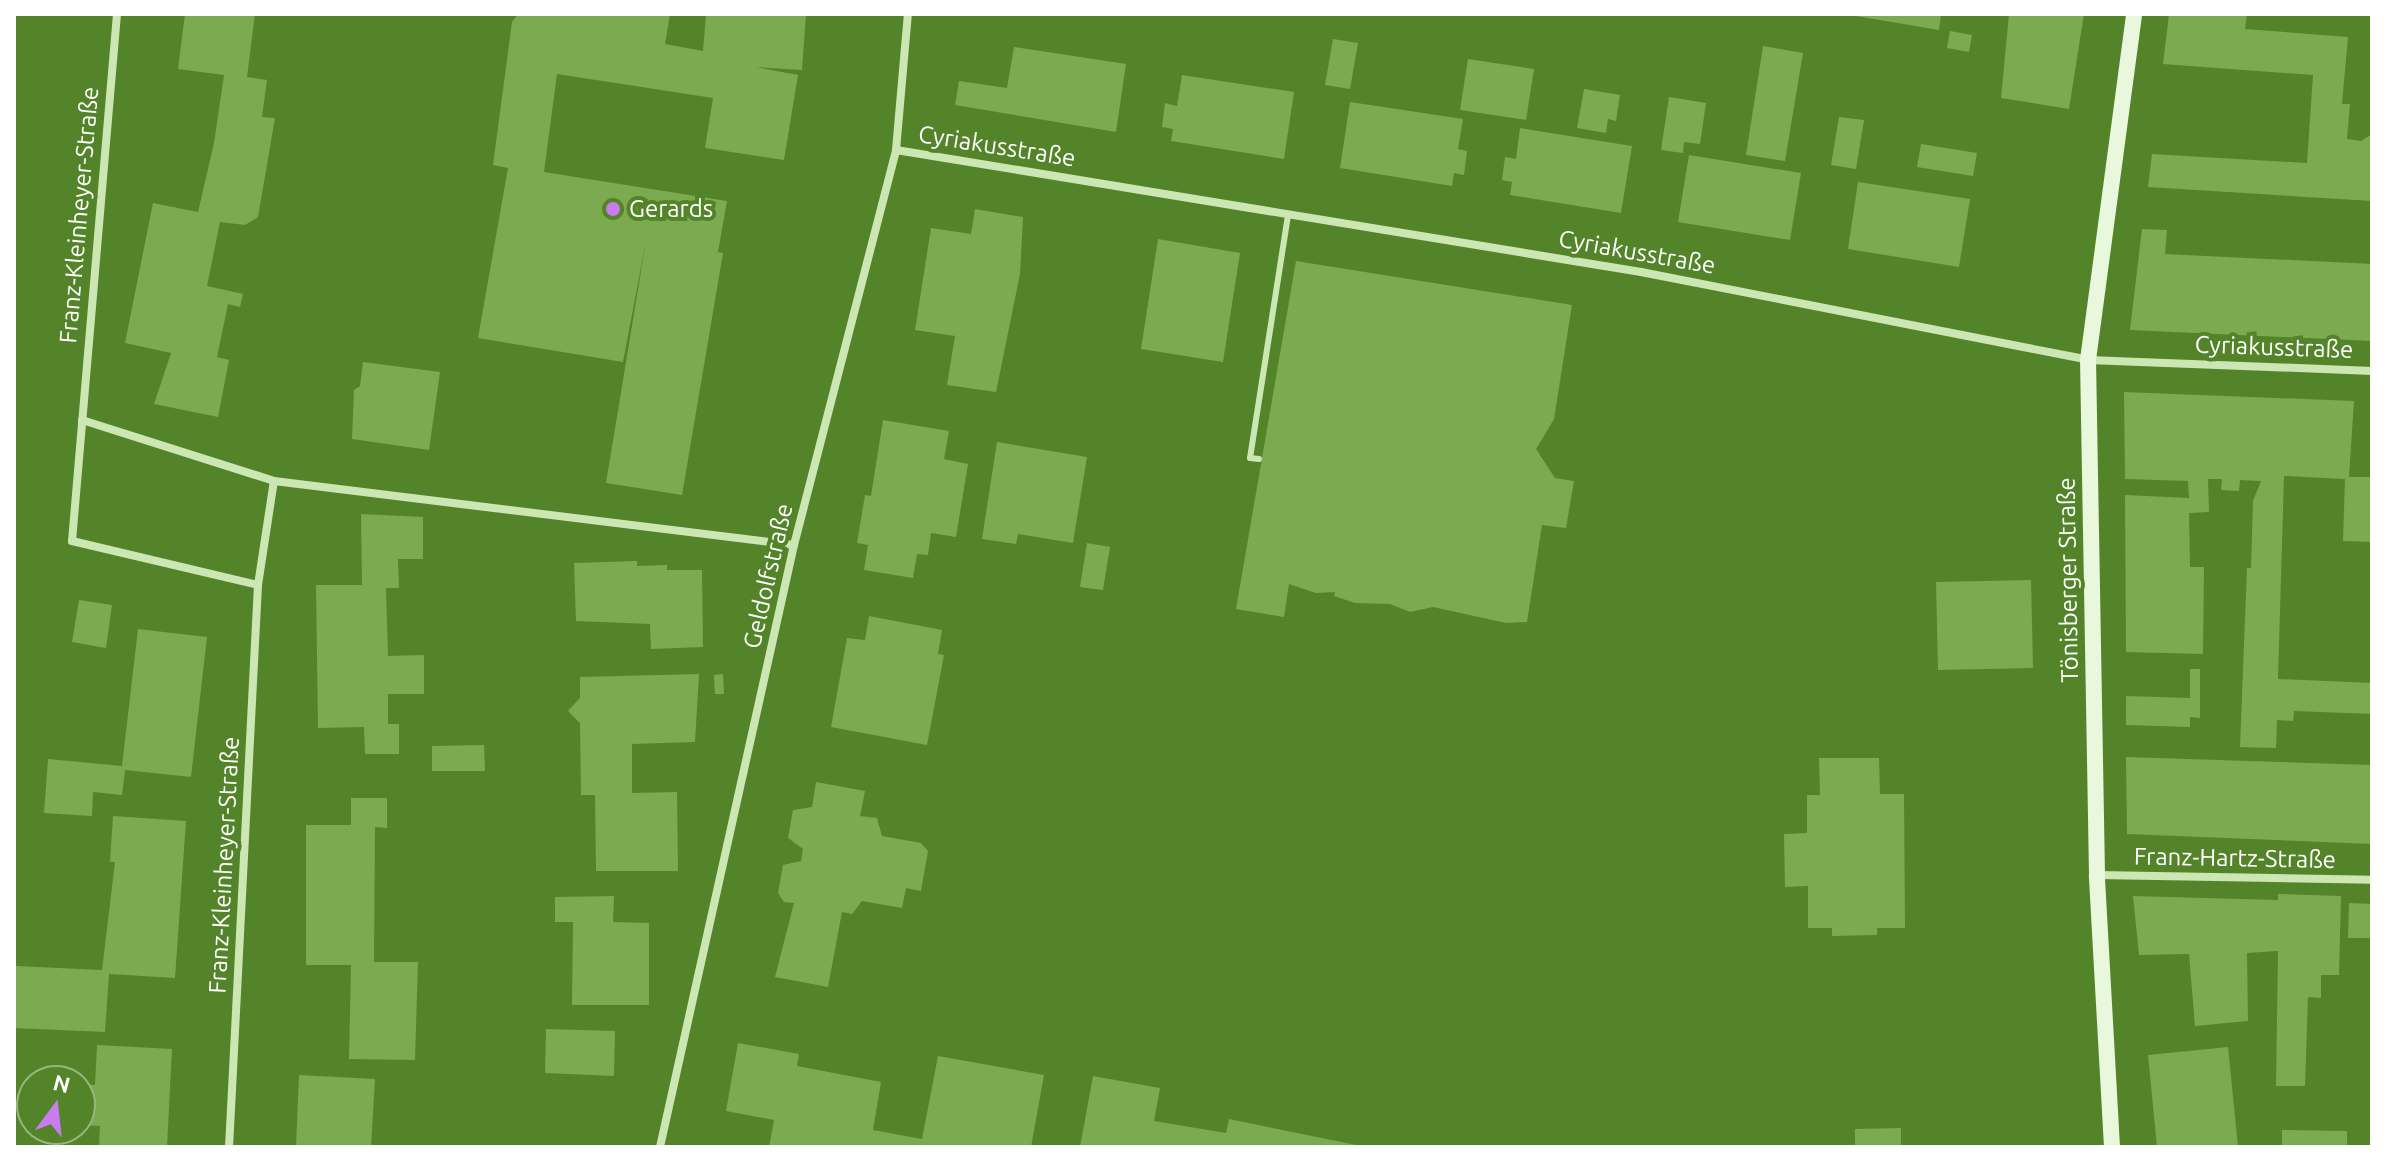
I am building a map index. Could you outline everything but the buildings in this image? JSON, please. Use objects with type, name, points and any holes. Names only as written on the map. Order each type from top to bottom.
[{"type":"street","name":"Franz-Kleinheyer-Straße","points":[[117,14],[72,541],[258,585]]},
{"type":"street","name":"Geldolfstraße","points":[[660,1147],[794,545],[896,150],[908,14]]},
{"type":"street","name":"Tönisberger Straße","points":[[2112,1147],[2097,875],[2088,360],[2134,14]]},
{"type":"street","name":"Cyriakusstraße","points":[[896,150],[1641,272],[2088,360],[2372,371]]},
{"type":"street","points":[[82,420],[274,481],[794,545]]},
{"type":"street","name":"Franz-Kleinheyer-Straße","points":[[229,1147],[258,585],[274,481]]},
{"type":"street","name":"Franz-Hartz-Straße","points":[[2097,875],[2372,880]]},
{"type":"lane","points":[[1259,459],[1250,458],[1288,214]]},
{"type":"place","name":"Gerards","points":[[613,209]]}]
